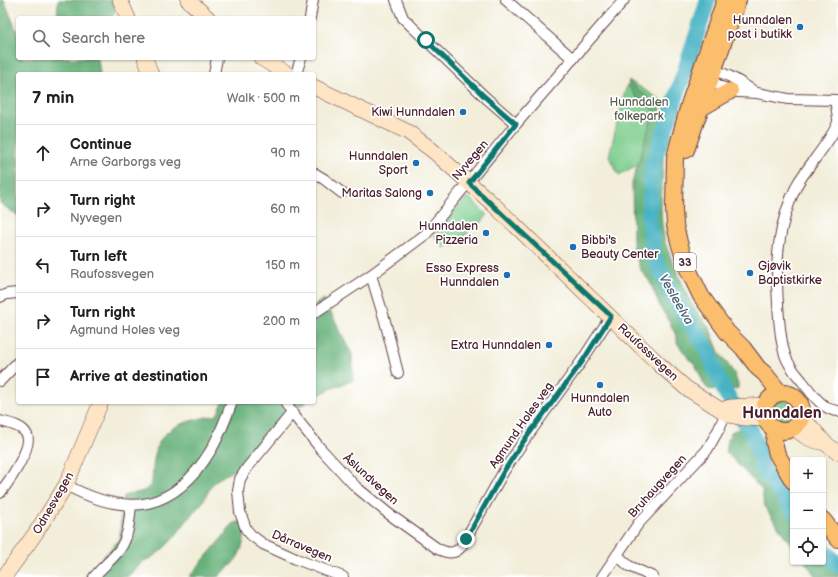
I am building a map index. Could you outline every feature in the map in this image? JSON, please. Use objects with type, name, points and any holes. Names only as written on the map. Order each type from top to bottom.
[{"type":"main road","points":[[120,0],[127,16]]},
{"type":"main road","points":[[188,0],[206,16]]},
{"type":"main road","name":"33","points":[[674,196],[687,148],[701,108],[725,0]]},
{"type":"main road","name":"33","points":[[738,0],[709,74],[684,118],[675,158],[674,196],[677,233],[689,273],[709,307],[727,332],[765,374],[779,415]]},
{"type":"main road","points":[[146,60],[150,72]]},
{"type":"main road","points":[[264,60],[284,72]]},
{"type":"main road","name":"Raufossvegen","points":[[316,88],[408,132],[432,150],[611,316],[660,365],[686,388],[722,410]]},
{"type":"main road","points":[[701,108],[730,91]]},
{"type":"main road","name":"Odnesvegen","points":[[4,577],[35,534],[66,485],[106,404]]},
{"type":"main road","points":[[722,410],[730,407],[779,415],[812,428],[838,454]]},
{"type":"main road","points":[[779,415],[774,443],[777,454],[790,476]]},
{"type":"main road","points":[[826,524],[838,539]]},
{"type":"street","points":[[310,16],[313,0]]},
{"type":"street","points":[[396,0],[403,18],[485,97],[516,124]]},
{"type":"street","points":[[506,0],[573,59]]},
{"type":"street","name":"Nyvegen","points":[[316,312],[371,275],[426,234],[516,124],[624,0]]},
{"type":"street","points":[[214,72],[217,60]]},
{"type":"street","points":[[297,72],[301,60]]},
{"type":"street","points":[[709,74],[721,87],[730,91],[756,93],[778,98],[836,100],[838,122],[828,140],[799,181],[787,206],[782,226],[776,265],[781,335],[786,357],[795,373],[820,402],[828,409],[838,411]]},
{"type":"street","points":[[709,74],[730,77],[756,93]]},
{"type":"street","points":[[316,174],[342,193]]},
{"type":"street","points":[[371,275],[385,321],[398,373]]},
{"type":"street","points":[[0,297],[7,294],[16,294]]},
{"type":"street","name":"Agmund Holes veg","points":[[457,551],[504,471],[523,442],[582,362],[611,316]]},
{"type":"street","points":[[0,381],[16,364]]},
{"type":"street","points":[[66,485],[87,496],[131,506],[155,501],[173,494],[194,474],[212,449],[220,434],[231,404]]},
{"type":"street","name":"Åslundvegen","points":[[286,404],[320,448],[356,487],[389,514],[438,549],[451,553],[457,551]]},
{"type":"street","name":"Bruhaugvegen","points":[[602,577],[638,524],[707,450],[724,418],[722,410]]},
{"type":"street","name":"Dårravegen","points":[[292,413],[247,468],[240,479],[238,491],[240,512],[246,529],[263,544],[296,559],[343,577]]},
{"type":"street","points":[[0,421],[20,428],[27,434],[28,441],[25,453],[0,493]]},
{"type":"street","points":[[94,577],[120,550],[125,540],[129,525],[131,506]]},
{"type":"street","points":[[617,555],[629,566],[652,577]]},
{"type":"green space","points":[[0,0],[4,0],[16,29],[16,60],[98,60],[100,72],[16,72],[16,215],[0,203]]},
{"type":"green space","points":[[58,0],[119,0],[121,5],[113,16],[57,16]]},
{"type":"green space","points":[[629,80],[631,84],[660,107],[665,117],[661,209],[665,242],[672,261],[693,306],[710,329],[719,352],[734,373],[738,384],[738,388],[736,389],[716,390],[708,389],[705,386],[695,364],[689,359],[677,343],[677,338],[668,319],[661,309],[650,282],[640,269],[633,242],[632,183],[654,110],[636,97],[628,85]]},
{"type":"green space","name":"Hunndalen folkepark","points":[[630,81],[661,100],[641,163],[619,175],[609,156],[625,91]]},
{"type":"green space","points":[[469,197],[486,214],[486,217],[478,226],[476,224],[454,247],[451,244],[444,248],[434,236],[464,199]]},
{"type":"green space","points":[[324,299],[352,354],[353,380],[316,397],[316,304]]},
{"type":"green space","points":[[782,401],[790,404],[793,412],[790,420],[782,423],[774,420],[771,412],[774,404]]},
{"type":"green space","points":[[222,404],[304,404],[289,413],[240,468],[218,479],[212,485],[202,503],[173,539],[162,550],[144,561],[127,577],[85,577],[119,540],[121,504],[124,496],[143,491],[152,483],[156,452],[163,436],[176,426],[201,418],[217,415]]},
{"type":"green space","points":[[738,429],[746,431],[752,454],[790,513],[790,544],[764,506],[762,490],[726,452],[731,432]]},
{"type":"green space","points":[[245,521],[243,544],[239,555],[232,564],[218,577],[189,577],[232,525]]},
{"type":"green space","points":[[826,562],[832,570],[838,574],[838,577],[816,577],[807,565],[826,565]]},
{"type":"waterway","name":"Vesleelva","points":[[708,0],[668,122],[652,165],[649,216],[654,257],[674,299],[708,350],[725,392],[751,430],[760,455],[762,467],[790,506]]},
{"type":"waterway","name":"Vesleelva","points":[[826,552],[838,566]]},
{"type":"place","name":"Hunndalen post i butikk","points":[[800,27]]},
{"type":"place","name":"Kiwi Hunndalen","points":[[463,112]]},
{"type":"place","name":"Hunndalen Sport","points":[[416,163]]},
{"type":"place","name":"Maritas Salong","points":[[430,193]]},
{"type":"place","name":"Hunndalen Pizzeria","points":[[486,233]]},
{"type":"place","name":"Bibbi's Beauty Center","points":[[573,247]]},
{"type":"place","name":"Gjøvik Baptistkirke","points":[[750,273]]},
{"type":"place","name":"Esso Express Hunndalen","points":[[507,275]]},
{"type":"place","name":"Extra Hunndalen","points":[[549,345]]},
{"type":"place","name":"Hunndalen Auto","points":[[600,385]]},
{"type":"district","name":"Hunndalen","points":[[782,412]]},
{"type":"route","points":[[426,40],[485,97],[516,124],[469,183],[611,316],[582,362],[523,442],[504,471],[466,539]]}]
